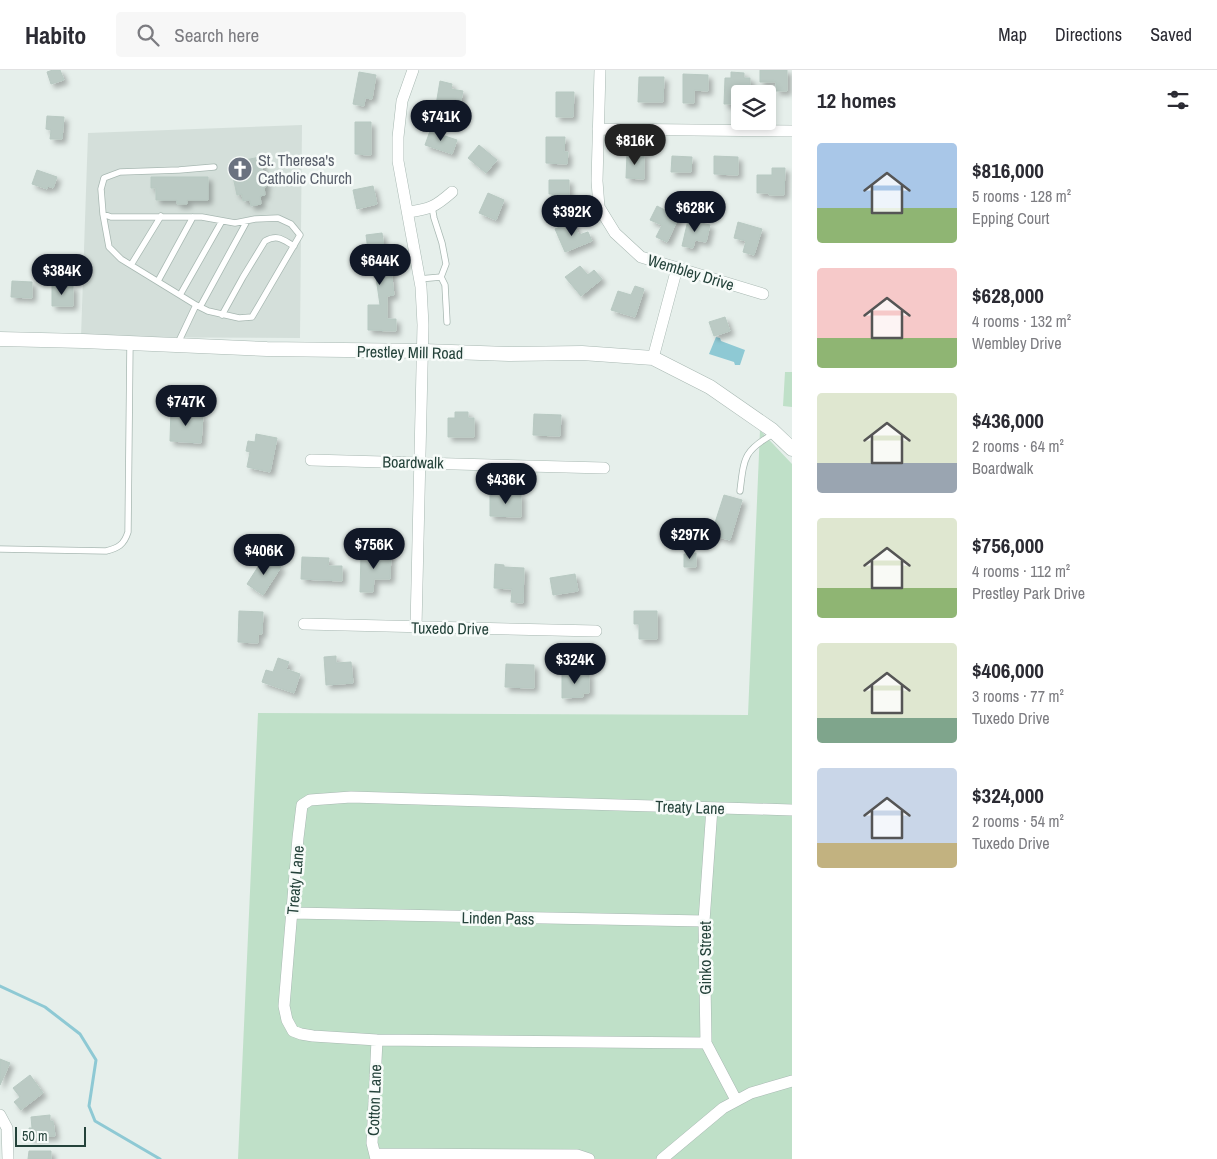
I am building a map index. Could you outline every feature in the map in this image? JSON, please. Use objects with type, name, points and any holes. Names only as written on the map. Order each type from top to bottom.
[{"type":"street","points":[[413,70],[402,101],[398,137],[398,161],[419,279],[423,325],[416,627]]},
{"type":"street","name":"Wembley Drive","points":[[600,70],[597,180],[599,207],[615,233],[641,257],[763,294]]},
{"type":"street","points":[[598,129],[792,131]]},
{"type":"street","points":[[408,212],[427,210],[441,202],[452,192]]},
{"type":"street","points":[[653,358],[677,268]]},
{"type":"street","name":"Prestley Mill Road","points":[[0,339],[267,350],[423,351],[509,354],[582,353],[653,358],[710,386],[775,433],[792,449]]},
{"type":"street","name":"Boardwalk","points":[[311,460],[604,468]]},
{"type":"street","name":"Tuxedo Drive","points":[[304,624],[596,631]]},
{"type":"street","name":"Treaty Lane","points":[[706,1043],[377,1040],[313,1036],[293,1031],[287,1020],[284,1006],[302,805],[310,800],[351,797],[792,810]]},
{"type":"street","name":"Ginko Street","points":[[712,808],[704,921],[706,1043],[736,1100]]},
{"type":"street","name":"Linden Pass","points":[[292,914],[704,921]]},
{"type":"street","name":"Cotton Lane","points":[[376,1157],[372,1143],[377,1040]]},
{"type":"street","points":[[662,1159],[723,1108],[736,1100],[750,1093],[792,1081]]},
{"type":"street","points":[[0,1114],[7,1128],[8,1159]]},
{"type":"street","points":[[376,1157],[577,1155],[589,1159]]},
{"type":"lane","points":[[103,214],[111,217],[202,217],[235,223],[278,218],[291,224],[300,235],[252,316],[239,318],[208,311],[121,259],[109,247],[103,214],[101,189],[104,178],[120,172],[214,167]]},
{"type":"lane","points":[[432,206],[446,264],[441,276],[445,285],[446,322]]},
{"type":"lane","points":[[131,265],[161,216]]},
{"type":"lane","points":[[158,281],[193,217]]},
{"type":"lane","points":[[180,295],[222,221]]},
{"type":"lane","points":[[177,345],[247,221]]},
{"type":"lane","points":[[222,315],[265,241],[270,238],[279,237],[294,246]]},
{"type":"lane","points":[[419,279],[441,276]]},
{"type":"lane","points":[[0,549],[106,551],[116,549],[126,539],[128,532],[130,343]]},
{"type":"lane","points":[[740,491],[743,468],[748,453],[758,442],[775,433]]},
{"type":"shaded area","points":[[302,125],[300,338],[81,337],[88,133]]},
{"type":"green space","points":[[785,372],[792,372],[792,407],[783,406]]},
{"type":"green space","points":[[760,430],[792,464],[792,1159],[238,1159],[258,713],[748,715]]},
{"type":"water","points":[[716,337],[720,338],[721,341],[745,350],[740,365],[735,365],[734,362],[709,354]]},
{"type":"building","points":[[60,70],[64,80],[51,84],[47,72]]},
{"type":"building","points":[[760,70],[787,70],[787,91],[776,91],[776,82],[760,82]]},
{"type":"building","points":[[359,72],[376,75],[372,99],[365,98],[364,106],[353,104]]},
{"type":"building","points":[[731,72],[744,73],[744,78],[750,78],[750,85],[731,85],[731,104],[724,104],[725,78],[731,78]]},
{"type":"building","points":[[683,74],[708,75],[708,91],[694,90],[694,103],[683,103]]},
{"type":"building","points":[[639,77],[664,77],[663,102],[638,102]]},
{"type":"building","points":[[440,81],[452,84],[451,89],[463,91],[458,115],[435,111]]},
{"type":"building","points":[[556,92],[574,92],[573,117],[556,117]]},
{"type":"building","points":[[47,116],[64,117],[62,139],[50,139],[51,130],[46,129]]},
{"type":"building","points":[[355,122],[371,122],[371,155],[355,154]]},
{"type":"building","points":[[430,131],[457,140],[452,154],[425,145]]},
{"type":"building","points":[[546,137],[565,137],[564,152],[568,152],[567,164],[546,163]]},
{"type":"building","points":[[479,145],[497,160],[486,173],[468,158]]},
{"type":"building","points":[[627,153],[644,153],[644,179],[626,178]]},
{"type":"building","points":[[672,156],[692,157],[691,172],[671,172]]},
{"type":"building","points":[[714,156],[738,157],[738,175],[714,174]]},
{"type":"building","points":[[260,157],[266,187],[264,187],[265,195],[260,196],[261,204],[251,206],[250,200],[243,201],[242,194],[237,195],[230,163]]},
{"type":"building","points":[[772,168],[785,168],[784,195],[757,193],[757,175],[772,175]]},
{"type":"building","points":[[37,170],[57,177],[53,188],[48,186],[47,189],[32,184]]},
{"type":"building","points":[[151,177],[208,177],[208,200],[187,200],[187,204],[177,204],[177,200],[156,200],[156,188],[151,188]]},
{"type":"building","points":[[549,180],[569,180],[569,205],[552,205],[552,194],[549,194]]},
{"type":"building","points":[[373,186],[377,204],[357,209],[353,190]]},
{"type":"building","points":[[488,193],[504,200],[496,220],[479,213]]},
{"type":"building","points":[[657,206],[679,217],[667,242],[656,237],[662,225],[650,220]]},
{"type":"building","points":[[688,220],[710,225],[706,242],[695,240],[693,248],[682,246]]},
{"type":"building","points":[[573,222],[579,235],[588,232],[592,241],[565,252],[555,229]]},
{"type":"building","points":[[738,222],[762,229],[754,255],[743,252],[746,241],[734,238]]},
{"type":"building","points":[[382,233],[387,269],[391,268],[394,295],[387,296],[387,319],[396,319],[396,331],[368,330],[368,305],[380,305],[373,257],[369,258],[366,235]]},
{"type":"building","points":[[580,266],[588,275],[594,270],[602,279],[581,296],[565,277]]},
{"type":"building","points":[[12,281],[32,282],[32,298],[11,297]]},
{"type":"building","points":[[52,286],[73,286],[73,306],[52,306]]},
{"type":"building","points":[[635,286],[644,289],[635,317],[611,310],[618,291],[631,295]]},
{"type":"building","points":[[725,317],[730,331],[714,336],[709,322]]},
{"type":"building","points":[[171,407],[184,408],[184,414],[203,415],[201,443],[170,441]]},
{"type":"building","points":[[455,412],[468,412],[468,418],[474,418],[474,437],[448,437],[448,418],[455,418]]},
{"type":"building","points":[[534,414],[561,415],[560,436],[533,435]]},
{"type":"building","points":[[256,434],[277,438],[270,472],[247,467],[250,452],[246,451],[248,441],[255,442]]},
{"type":"building","points":[[490,493],[521,494],[521,517],[490,516]]},
{"type":"building","points":[[724,495],[742,500],[730,540],[711,535]]},
{"type":"building","points":[[361,553],[391,554],[390,579],[374,579],[373,592],[360,592]]},
{"type":"building","points":[[696,553],[696,567],[684,567],[684,554]]},
{"type":"building","points":[[265,556],[281,567],[263,595],[247,584]]},
{"type":"building","points":[[302,557],[329,558],[328,566],[342,566],[342,581],[301,579]]},
{"type":"building","points":[[495,564],[504,565],[504,567],[524,568],[523,603],[511,602],[512,589],[494,588]]},
{"type":"building","points":[[575,574],[578,591],[553,595],[550,578]]},
{"type":"building","points":[[239,611],[263,612],[262,634],[258,634],[258,643],[238,642]]},
{"type":"building","points":[[634,611],[657,611],[657,639],[639,639],[639,624],[634,624]]},
{"type":"building","points":[[336,656],[336,663],[351,662],[353,683],[326,685],[324,657]]},
{"type":"building","points":[[278,658],[289,662],[286,669],[300,674],[294,693],[262,682],[266,670],[273,672]]},
{"type":"building","points":[[506,664],[534,665],[534,688],[505,687]]},
{"type":"building","points":[[589,673],[589,693],[583,693],[583,697],[562,698],[562,674]]},
{"type":"building","points":[[0,1059],[10,1063],[0,1085]]},
{"type":"building","points":[[30,1075],[43,1093],[21,1110],[14,1102],[20,1097],[13,1088]]},
{"type":"building","points":[[50,1115],[50,1121],[53,1121],[55,1136],[30,1138],[29,1128],[32,1128],[31,1117]]},
{"type":"building","points":[[29,1151],[51,1151],[51,1159],[28,1159]]},
{"type":"waterway","points":[[0,986],[45,1007],[80,1034],[96,1060],[89,1106],[95,1121],[160,1159]]},
{"type":"place","name":"St. Theresa's Catholic Church","points":[[240,169]]}]
